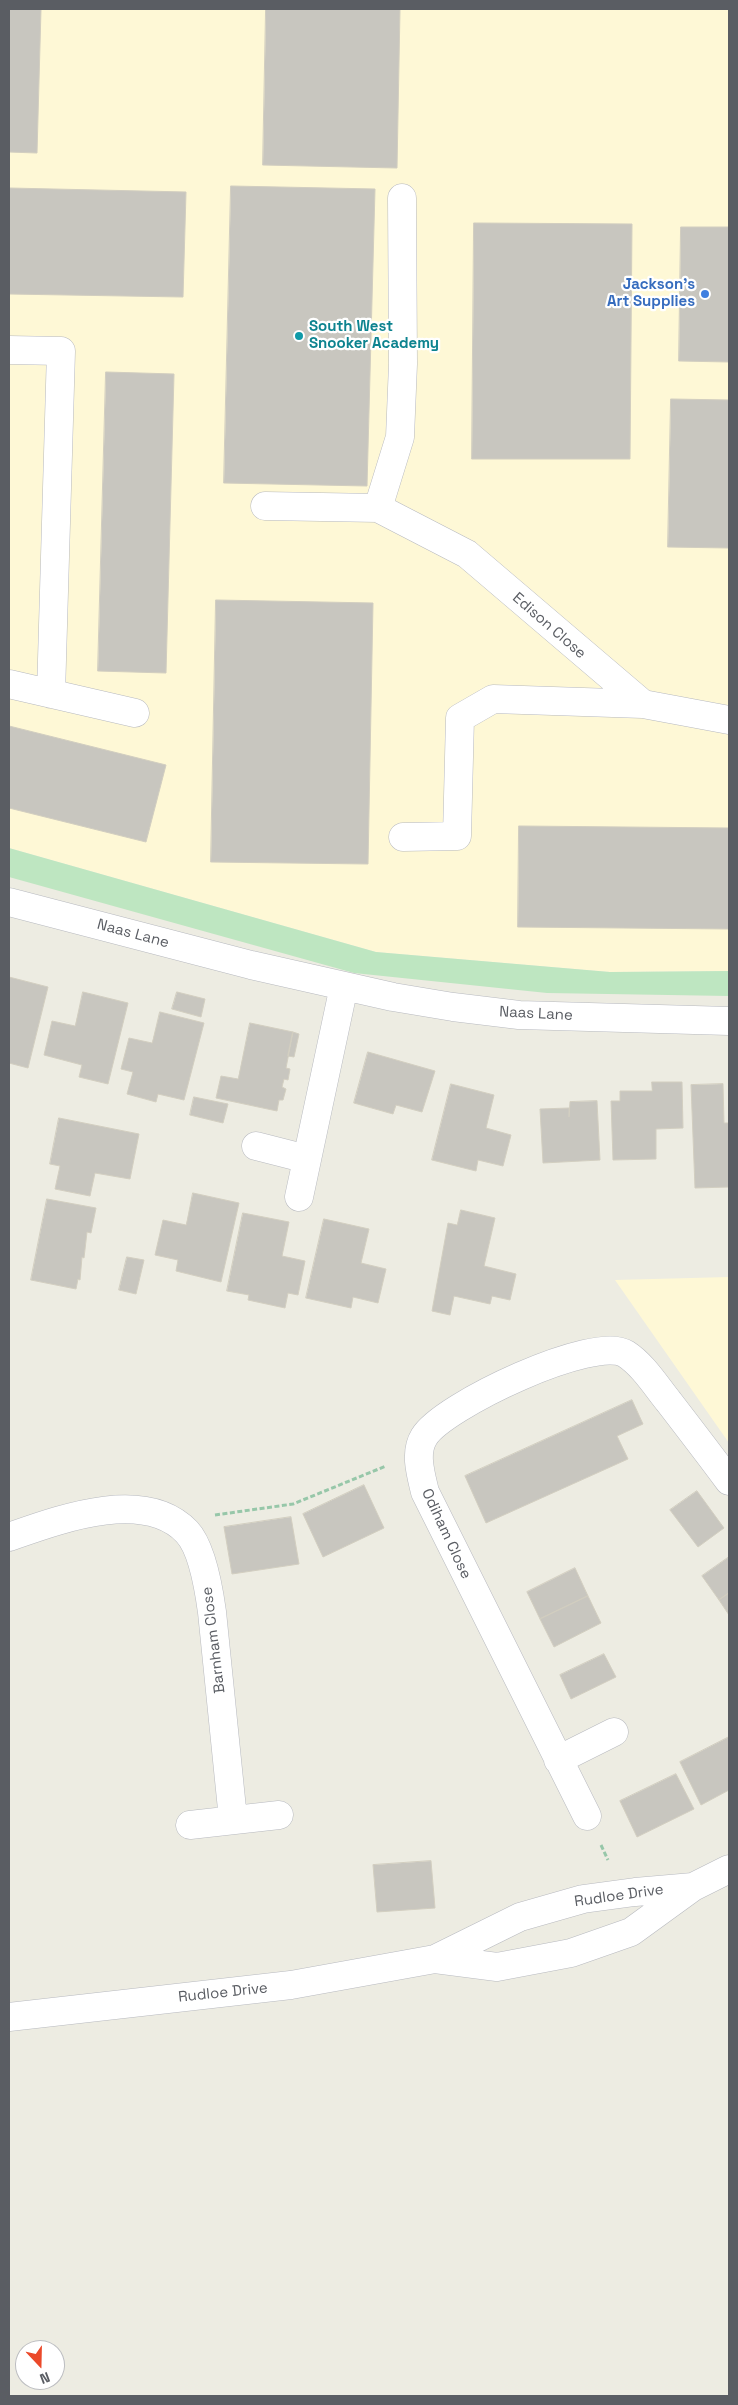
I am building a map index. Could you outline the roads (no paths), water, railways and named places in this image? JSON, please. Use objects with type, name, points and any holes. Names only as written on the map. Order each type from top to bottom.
[{"type":"street","points":[[265,506],[378,508],[400,437],[403,364],[402,198]]},
{"type":"street","points":[[9,350],[61,351],[51,694]]},
{"type":"street","name":"Edison Close","points":[[378,508],[467,554],[643,704],[729,720]]},
{"type":"street","points":[[9,684],[134,713]]},
{"type":"street","points":[[403,837],[457,836],[460,718],[493,699],[643,704]]},
{"type":"street","name":"Naas Lane","points":[[9,902],[344,986],[453,1007],[518,1015],[729,1022]]},
{"type":"street","points":[[298,1197],[344,986]]},
{"type":"street","points":[[256,1146],[307,1159]]},
{"type":"street","name":"Odiham Close","points":[[587,1816],[425,1492],[418,1462],[424,1437],[450,1413],[520,1375],[601,1350],[624,1353],[646,1373],[729,1480]]},
{"type":"street","name":"Barnham Close","points":[[9,1537],[41,1526],[103,1510],[127,1508],[170,1520],[187,1533],[200,1559],[208,1586],[233,1819]]},
{"type":"street","points":[[558,1760],[614,1732]]},
{"type":"street","points":[[190,1825],[279,1815]]},
{"type":"street","name":"Rudloe Drive","points":[[435,1959],[497,1967],[571,1953],[631,1932],[693,1887],[729,1868]]},
{"type":"street","name":"Rudloe Drive","points":[[9,2016],[291,1985],[435,1959],[520,1917],[583,1899],[693,1887]]},
{"type":"place","name":"Jackson's Art Supplies","points":[[705,294]]},
{"type":"place","name":"South West Snooker Academy","points":[[299,336]]}]
